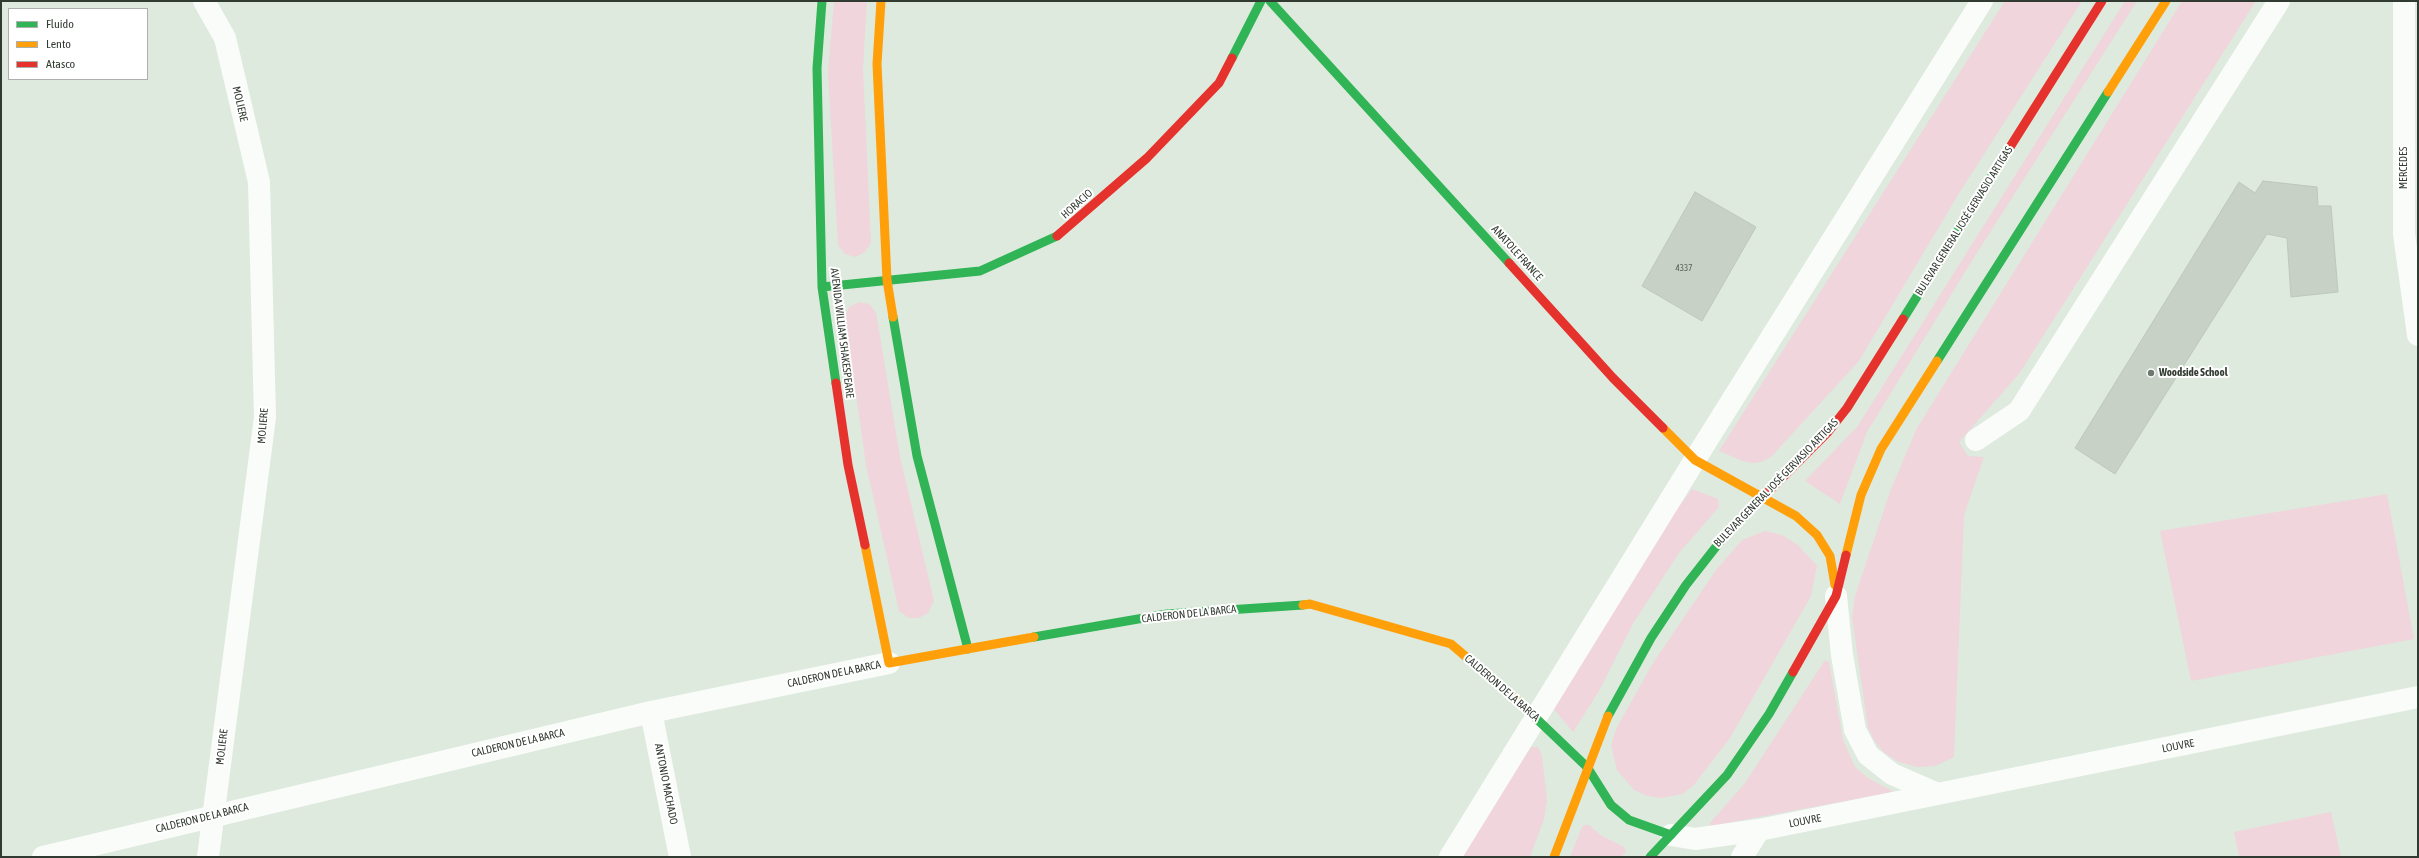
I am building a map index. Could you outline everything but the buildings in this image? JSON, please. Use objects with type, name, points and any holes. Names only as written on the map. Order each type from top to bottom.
[{"type":"street","name":"MOLIERE","points":[[204,1],[225,38],[258,182],[265,417],[208,857]]},
{"type":"street","name":"AVENIDA WILLIAM SHAKESPEARE","points":[[822,1],[817,68],[822,287],[848,465],[889,663]]},
{"type":"street","points":[[881,1],[877,64],[887,280],[917,456],[968,650]]},
{"type":"street","name":"HORACIO","points":[[822,287],[980,271],[1060,235],[1147,158],[1219,83],[1261,1]]},
{"type":"street","name":"ANATOLE FRANCE","points":[[1270,1],[1613,378],[1695,460],[1765,497],[1796,516],[1817,535],[1830,556],[1836,596]]},
{"type":"street","points":[[1450,857],[1538,717],[1695,460],[1982,1]]},
{"type":"street","name":"BULEVAR GENERAL JOSÉ GERVASIO ARTIGAS","points":[[1554,857],[1586,767],[1606,719],[1651,638],[1686,584],[1726,534],[1765,497],[1828,432],[1847,408],[2102,1]]},
{"type":"street","points":[[1650,857],[1727,775],[1769,714],[1836,596],[1861,495],[1881,449],[2166,1]]},
{"type":"street","points":[[1976,440],[2019,411],[2279,1]]},
{"type":"street","name":"MERCEDES","points":[[2404,1],[2404,234],[2418,335]]},
{"type":"street","points":[[1836,596],[1842,655],[1855,730],[1868,755],[1892,774],[1938,794]]},
{"type":"street","name":"CALDERON DE LA BARCA","points":[[43,857],[651,712],[889,663],[1167,614],[1310,604],[1451,644],[1538,717],[1586,767],[1611,805],[1629,820],[1671,836]]},
{"type":"street","name":"LOUVRE","points":[[1671,836],[1695,839],[1759,830],[2418,697]]},
{"type":"street","name":"ANTONIO MACHADO","points":[[651,712],[680,857]]},
{"type":"street","points":[[1742,857],[1759,830]]},
{"type":"shaded area","points":[[834,1],[867,1],[863,68],[871,243],[865,252],[855,257],[845,254],[838,245],[828,73]]},
{"type":"shaded area","points":[[2005,1],[2082,1],[1958,195],[1859,361],[1771,457],[1761,462],[1753,463],[1743,461],[1719,451]]},
{"type":"shaded area","points":[[2125,1],[2137,1],[1970,264],[1867,432],[1840,504],[1805,481],[1857,427]]},
{"type":"shaded area","points":[[2182,1],[2256,1],[2019,374],[1959,442],[1968,456],[1984,457],[1964,515],[1954,757],[1935,766],[1917,767],[1899,762],[1885,753],[1875,742],[1868,728],[1852,617],[1855,596],[1891,489],[1917,428]]},
{"type":"shaded area","points":[[859,302],[869,304],[876,312],[900,457],[934,601],[928,613],[919,618],[909,618],[899,611],[866,465],[845,316],[849,307]]},
{"type":"shaded area","points":[[1692,489],[1718,499],[1719,507],[1679,553],[1634,622],[1599,691],[1573,732],[1550,705],[1658,536]]},
{"type":"shaded area","points":[[2387,494],[2414,639],[2191,681],[2160,531]]},
{"type":"shaded area","points":[[1765,531],[1782,535],[1798,545],[1817,566],[1811,596],[1730,738],[1693,786],[1682,794],[1662,798],[1647,796],[1634,790],[1617,770],[1611,745],[1617,727],[1653,663],[1716,570],[1742,540]]},
{"type":"shaded area","points":[[1825,660],[1829,662],[1843,740],[1855,767],[1868,778],[1894,792],[1710,826],[1710,823],[1745,783]]},
{"type":"shaded area","points":[[1529,747],[1538,747],[1542,756],[1547,800],[1544,819],[1530,857],[1460,857]]},
{"type":"shaded area","points":[[2331,812],[2341,857],[2239,857],[2234,832]]},
{"type":"shaded area","points":[[1589,825],[1602,836],[1624,847],[1626,852],[1621,857],[1570,857],[1582,827]]},
{"type":"traffic: fast","points":[[822,1],[817,68],[822,287],[836,383]]},
{"type":"traffic: fast","points":[[1232,58],[1261,1]]},
{"type":"traffic: fast","points":[[1270,1],[1509,263]]},
{"type":"traffic: fast","points":[[1937,361],[2108,92]]},
{"type":"traffic: fast","points":[[1903,319],[2005,155]]},
{"type":"traffic: fast","points":[[822,287],[980,271],[1057,236]]},
{"type":"traffic: fast","points":[[893,317],[917,456],[968,649]]},
{"type":"traffic: fast","points":[[1608,716],[1651,638],[1686,585],[1726,534],[1766,494]]},
{"type":"traffic: fast","points":[[1034,637],[1167,614],[1303,605]]},
{"type":"traffic: fast","points":[[1650,857],[1727,775],[1769,714],[1793,672]]},
{"type":"traffic: fast","points":[[1519,702],[1587,767],[1611,805],[1629,820],[1671,835]]},
{"type":"traffic: slow","points":[[881,1],[877,64],[887,280],[893,317]]},
{"type":"traffic: slow","points":[[2108,92],[2166,1]]},
{"type":"traffic: slow","points":[[1846,555],[1861,495],[1881,449],[1937,361]]},
{"type":"traffic: slow","points":[[1663,428],[1695,460],[1796,516],[1817,535],[1830,556],[1835,585]]},
{"type":"traffic: slow","points":[[865,545],[889,663],[1034,637]]},
{"type":"traffic: slow","points":[[1303,605],[1310,604],[1451,644],[1519,702]]},
{"type":"traffic: slow","points":[[1554,857],[1608,716]]},
{"type":"traffic: jam","points":[[2005,155],[2102,1]]},
{"type":"traffic: jam","points":[[1057,236],[1147,158],[1219,83],[1232,58]]},
{"type":"traffic: jam","points":[[1509,263],[1613,378],[1663,428]]},
{"type":"traffic: jam","points":[[1766,494],[1828,432],[1847,408],[1903,319]]},
{"type":"traffic: jam","points":[[836,383],[848,465],[865,545]]},
{"type":"traffic: jam","points":[[1793,672],[1836,596],[1846,555]]},
{"type":"place","name":"Woodside School","points":[[2151,373]]}]
